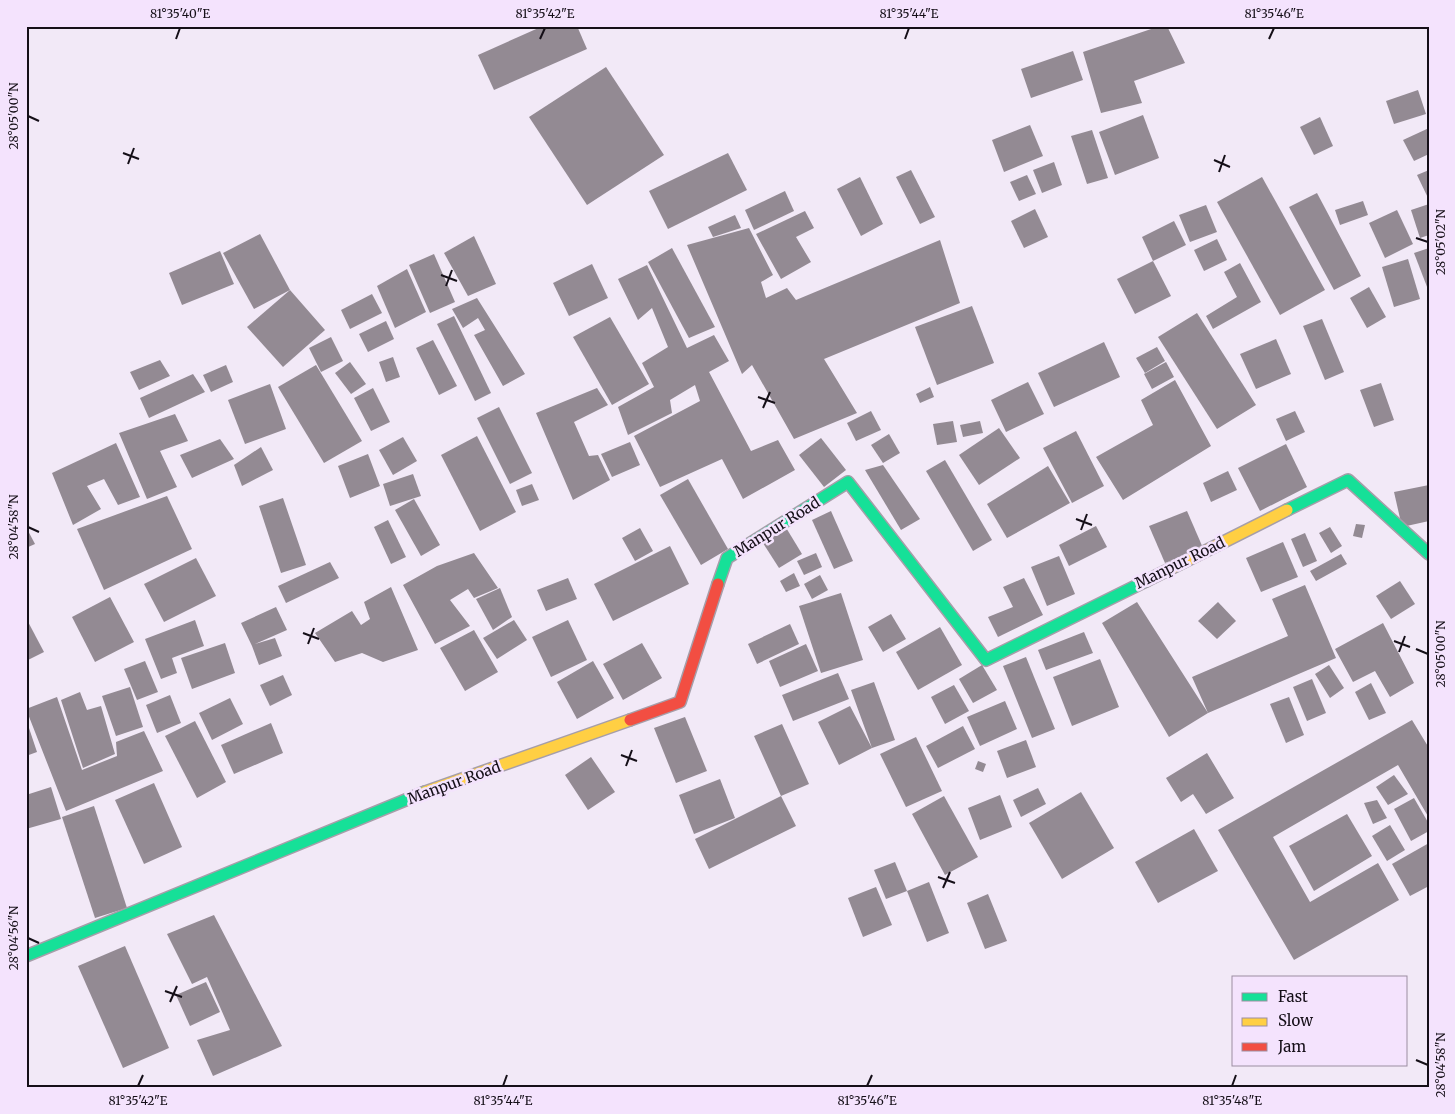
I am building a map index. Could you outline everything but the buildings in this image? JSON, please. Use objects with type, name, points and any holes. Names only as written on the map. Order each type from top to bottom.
[{"type":"street","name":"Manpur Road","points":[[26,956],[436,788],[680,702],[727,558],[848,482],[986,660],[1348,480],[1429,554]]},
{"type":"traffic: fast","points":[[1287,510],[1348,480],[1429,554]]},
{"type":"traffic: fast","points":[[718,584],[727,558],[848,482],[986,660],[1146,581]]},
{"type":"traffic: fast","points":[[26,956],[425,792]]},
{"type":"traffic: slow","points":[[1146,581],[1287,510]]},
{"type":"traffic: slow","points":[[425,792],[630,720]]},
{"type":"traffic: jam","points":[[630,720],[680,702],[718,584]]}]
